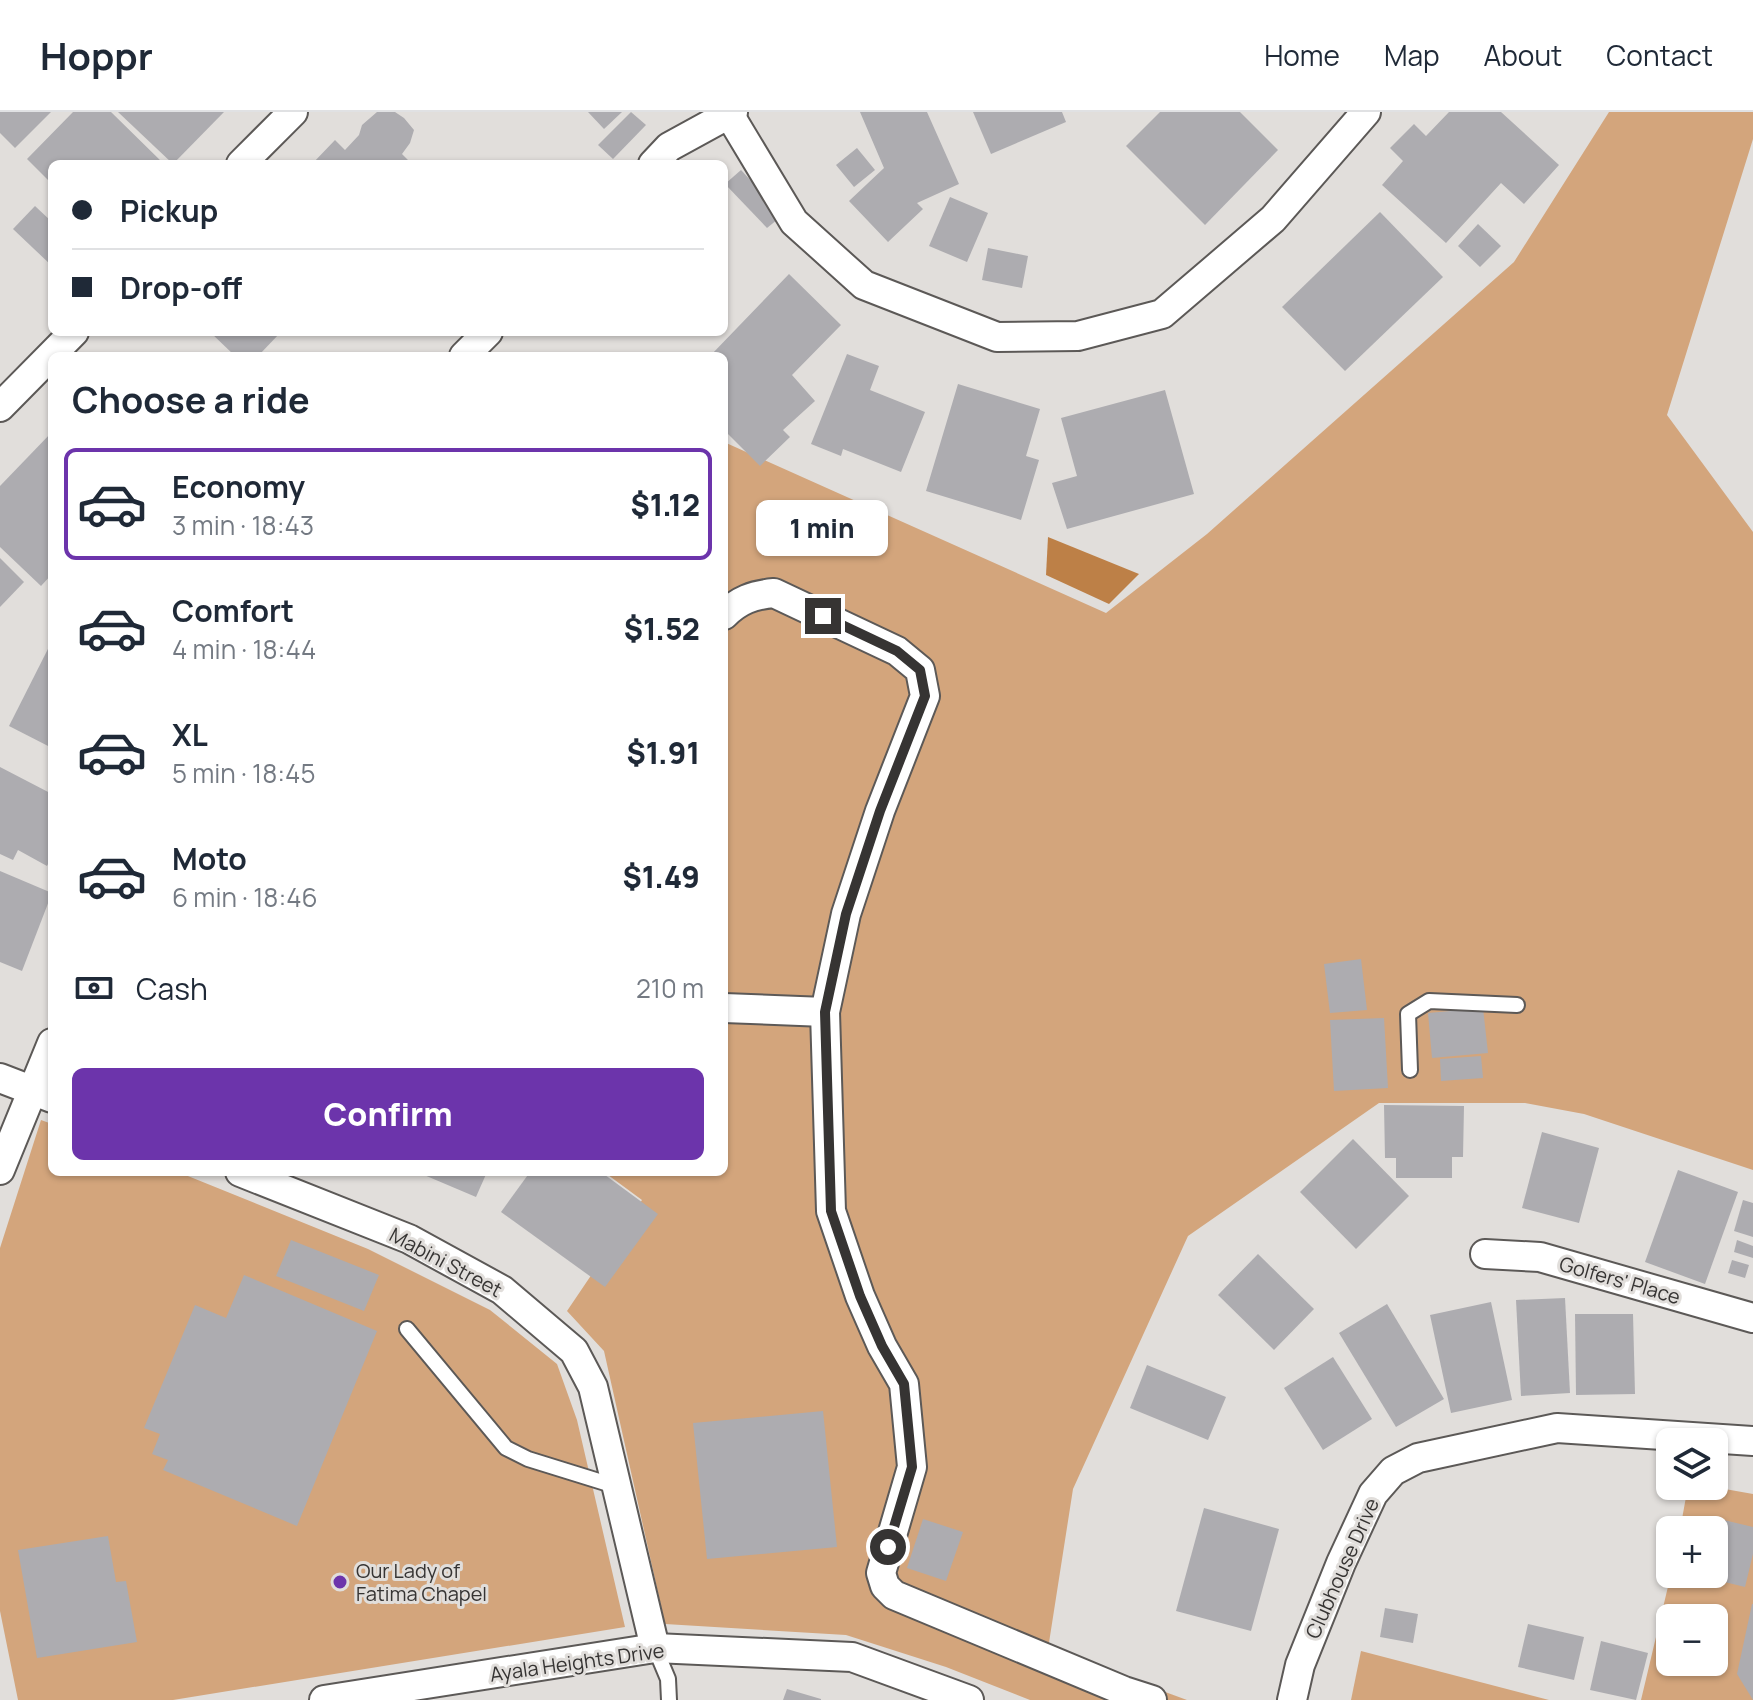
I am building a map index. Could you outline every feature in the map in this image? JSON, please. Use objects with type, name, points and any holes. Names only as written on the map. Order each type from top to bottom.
[{"type":"street","points":[[245,160],[293,112]]},
{"type":"street","points":[[657,160],[669,147],[730,113],[794,222],[864,285],[997,337],[1078,336],[1162,314],[1273,219],[1366,112]]},
{"type":"street","points":[[54,352],[70,336]]},
{"type":"street","points":[[468,352],[484,336]]},
{"type":"street","points":[[0,407],[48,358]]},
{"type":"street","points":[[728,611],[753,595],[774,593],[897,651],[920,670],[925,696],[880,811],[846,914],[825,1012],[831,1211],[860,1296],[882,1346],[904,1384],[912,1467],[881,1573],[885,1586],[894,1595],[1152,1700]]},
{"type":"street","points":[[728,1008],[825,1012]]},
{"type":"street","points":[[0,1170],[42,1094],[48,1063]]},
{"type":"street","points":[[0,1078],[42,1094]]},
{"type":"street","name":"Mabini Street","points":[[250,1176],[409,1239],[502,1290],[574,1351],[593,1387],[655,1648]]},
{"type":"street","name":"Golfers' Place","points":[[1485,1254],[1540,1257],[1753,1318]]},
{"type":"street","name":"Clubhouse Drive","points":[[1292,1700],[1300,1665],[1341,1563],[1373,1494],[1393,1471],[1418,1458],[1557,1428],[1753,1441]]},
{"type":"street","name":"Ayala Heights Drive","points":[[324,1700],[655,1648],[852,1657],[969,1700]]},
{"type":"lane","points":[[1410,1070],[1408,1014],[1429,1001],[1517,1005]]},
{"type":"lane","points":[[407,1329],[506,1448],[528,1459],[615,1486]]},
{"type":"lane","points":[[655,1648],[668,1679],[669,1700]]},
{"type":"shaded area","points":[[1609,112],[1753,112],[1753,139],[1667,415],[1753,532],[1753,1170],[1584,1114],[1525,1103],[1379,1103],[1188,1236],[1073,1489],[1048,1649],[1187,1700],[1030,1700],[946,1667],[846,1635],[665,1624],[604,1351],[567,1311],[642,1200],[609,1176],[728,1176],[728,444],[1106,613],[1207,534],[1514,262]]},
{"type":"shaded area","points":[[1048,537],[1139,574],[1109,604],[1046,575]]},
{"type":"shaded area","points":[[41,1120],[48,1123],[48,1176],[188,1176],[368,1249],[490,1310],[557,1364],[577,1420],[625,1627],[173,1700],[18,1700],[0,1611],[0,1248]]},
{"type":"shaded area","points":[[1728,1490],[1753,1494],[1753,1700],[1641,1700],[1656,1637],[1656,1676],[1728,1676],[1728,1604],[1664,1604],[1668,1588],[1728,1588],[1728,1516],[1683,1516],[1685,1500],[1728,1500]]},
{"type":"shaded area","points":[[1361,1651],[1549,1700],[1351,1700]]},
{"type":"building","points":[[0,112],[51,112],[15,148],[0,133]]},
{"type":"building","points":[[73,112],[111,112],[160,160],[48,160],[48,180],[27,159]]},
{"type":"building","points":[[118,112],[224,112],[177,160],[169,160]]},
{"type":"building","points":[[377,112],[395,112],[404,118],[414,130],[402,154],[408,160],[316,160],[335,140],[345,150],[359,135],[362,125]]},
{"type":"building","points":[[588,112],[622,112],[604,129]]},
{"type":"building","points":[[631,112],[646,125],[613,159],[598,145]]},
{"type":"building","points":[[860,112],[927,112],[959,184],[917,203],[923,209],[888,242],[849,201],[884,168]]},
{"type":"building","points":[[973,112],[1062,112],[1066,122],[991,154]]},
{"type":"building","points":[[1160,112],[1240,112],[1278,150],[1205,225],[1126,146]]},
{"type":"building","points":[[1449,112],[1501,112],[1559,165],[1524,204],[1501,183],[1446,243],[1382,185],[1403,161],[1390,148],[1414,124],[1426,136]]},
{"type":"building","points":[[857,148],[875,170],[854,187],[836,165]]},
{"type":"building","points":[[741,170],[783,215],[767,228],[728,187],[728,181]]},
{"type":"building","points":[[950,197],[988,213],[967,262],[929,246]]},
{"type":"building","points":[[35,206],[48,218],[48,262],[13,229]]},
{"type":"building","points":[[1380,212],[1443,277],[1345,371],[1282,307]]},
{"type":"building","points":[[1478,224],[1501,246],[1480,267],[1458,246]]},
{"type":"building","points":[[988,248],[1028,256],[1022,288],[982,280]]},
{"type":"building","points":[[789,274],[841,325],[792,375],[815,401],[783,430],[790,437],[760,466],[728,434],[728,352],[714,352]]},
{"type":"building","points":[[214,336],[277,336],[262,352],[231,352]]},
{"type":"building","points":[[847,354],[879,366],[870,390],[925,412],[901,472],[843,449],[841,456],[811,444]]},
{"type":"building","points":[[958,384],[1040,409],[1026,456],[1039,460],[1021,520],[926,491]]},
{"type":"building","points":[[1165,390],[1194,494],[1067,529],[1052,483],[1077,476],[1061,418]]},
{"type":"building","points":[[48,436],[48,578],[41,586],[0,547],[0,486]]},
{"type":"building","points":[[0,558],[24,582],[0,607]]},
{"type":"building","points":[[48,649],[48,746],[9,726]]},
{"type":"building","points":[[0,767],[48,792],[48,864],[18,850],[13,860],[0,854]]},
{"type":"building","points":[[0,871],[48,891],[48,903],[22,971],[0,962]]},
{"type":"building","points":[[1361,959],[1367,1010],[1330,1013],[1324,964]]},
{"type":"building","points":[[1483,1008],[1488,1053],[1432,1058],[1428,1013]]},
{"type":"building","points":[[1384,1018],[1388,1088],[1334,1091],[1330,1020]]},
{"type":"building","points":[[1481,1056],[1483,1078],[1441,1081],[1440,1059]]},
{"type":"building","points":[[1384,1105],[1464,1106],[1463,1157],[1452,1157],[1452,1178],[1396,1178],[1396,1158],[1385,1158]]},
{"type":"building","points":[[1542,1132],[1599,1148],[1579,1223],[1522,1208]]},
{"type":"building","points":[[1353,1139],[1409,1196],[1356,1249],[1300,1192]]},
{"type":"building","points":[[1678,1170],[1738,1192],[1705,1284],[1645,1262]]},
{"type":"building","points":[[426,1176],[485,1176],[476,1197]]},
{"type":"building","points":[[527,1176],[606,1176],[658,1214],[605,1287],[501,1212]]},
{"type":"building","points":[[1743,1200],[1753,1203],[1753,1237],[1734,1231]]},
{"type":"building","points":[[291,1240],[379,1275],[364,1311],[276,1276]]},
{"type":"building","points":[[1737,1240],[1753,1246],[1753,1258],[1734,1252]]},
{"type":"building","points":[[1258,1254],[1314,1309],[1274,1350],[1218,1295]]},
{"type":"building","points":[[1732,1260],[1749,1265],[1745,1278],[1728,1273]]},
{"type":"building","points":[[244,1275],[377,1331],[297,1526],[163,1470],[168,1460],[152,1454],[160,1434],[144,1428],[195,1305],[226,1318]]},
{"type":"building","points":[[1565,1298],[1570,1393],[1521,1396],[1516,1300]]},
{"type":"building","points":[[1491,1302],[1512,1400],[1451,1413],[1430,1315]]},
{"type":"building","points":[[1387,1304],[1444,1399],[1396,1427],[1339,1333]]},
{"type":"building","points":[[1575,1314],[1633,1314],[1635,1394],[1576,1395]]},
{"type":"building","points":[[1333,1357],[1372,1419],[1323,1450],[1284,1388]]},
{"type":"building","points":[[1147,1365],[1226,1397],[1208,1440],[1130,1408]]},
{"type":"building","points":[[823,1411],[837,1547],[707,1559],[693,1423]]},
{"type":"building","points":[[1204,1508],[1279,1529],[1251,1631],[1176,1611]]},
{"type":"building","points":[[923,1519],[963,1532],[946,1581],[907,1568]]},
{"type":"building","points":[[1728,1521],[1753,1527],[1753,1554],[1745,1587],[1728,1583]]},
{"type":"building","points":[[108,1536],[116,1582],[126,1581],[137,1642],[37,1658],[18,1550]]},
{"type":"building","points":[[1753,1604],[1753,1700],[1737,1674]]},
{"type":"building","points":[[1385,1608],[1418,1614],[1413,1643],[1380,1637]]},
{"type":"building","points":[[1528,1624],[1584,1637],[1574,1680],[1518,1667]]},
{"type":"building","points":[[1601,1641],[1648,1653],[1636,1700],[1590,1690]]},
{"type":"building","points":[[787,1689],[821,1699],[821,1700],[783,1700]]},
{"type":"place","name":"Our Lady of Fatima Chapel","points":[[340,1582]]},
{"type":"route","points":[[823,616],[897,651],[920,670],[925,696],[880,811],[846,914],[825,1012],[831,1211],[860,1296],[882,1346],[904,1384],[912,1467],[888,1547]]}]
